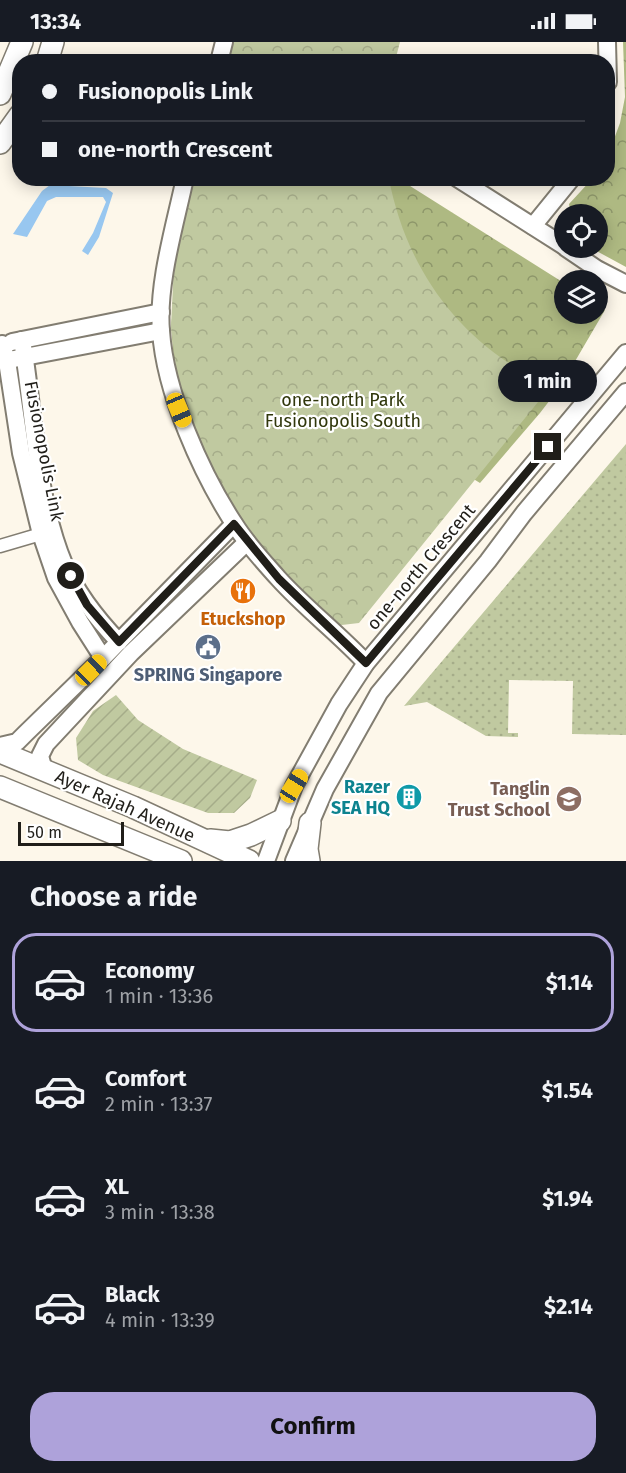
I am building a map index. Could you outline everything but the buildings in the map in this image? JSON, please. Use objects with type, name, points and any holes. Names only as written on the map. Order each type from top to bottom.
[{"type":"street","points":[[0,94],[12,64]]},
{"type":"street","points":[[183,186],[170,249],[161,312],[161,331],[173,396],[201,462],[234,524],[247,542],[279,579],[366,663]]},
{"type":"street","points":[[470,186],[554,240]]},
{"type":"street","points":[[533,226],[566,186]]},
{"type":"street","points":[[581,258],[626,284]]},
{"type":"street","points":[[2,353],[161,312]]},
{"type":"street","points":[[23,348],[161,331]]},
{"type":"street","name":"Fusionopolis Link","points":[[23,348],[44,489],[64,564],[87,605],[119,642]]},
{"type":"street","name":"Fusionopolis Link","points":[[2,353],[21,453],[41,534],[56,578],[80,622],[104,658]]},
{"type":"street","name":"one-north Crescent","points":[[266,861],[294,786],[339,704],[366,663],[626,353]]},
{"type":"street","points":[[294,861],[325,789],[379,693],[488,561],[524,513],[626,392]]},
{"type":"street","points":[[0,746],[16,742],[104,658],[234,524]]},
{"type":"street","points":[[0,546],[41,534]]},
{"type":"street","points":[[44,770],[40,756],[46,744],[131,653],[247,542]]},
{"type":"street","name":"Ayer Rajah Avenue","points":[[0,752],[132,807],[249,861]]},
{"type":"street","name":"Ayer Rajah Avenue","points":[[0,787],[181,861]]},
{"type":"street","points":[[200,840],[230,842],[280,821]]},
{"type":"street","points":[[309,861],[307,849],[310,823]]},
{"type":"green space","points":[[232,42],[400,42],[397,54],[228,54]]},
{"type":"green space","points":[[623,42],[626,42],[626,267],[608,257],[608,204],[569,204],[586,186],[615,186],[615,136],[625,97]]},
{"type":"green space","name":"one-north Park Fusionopolis South","points":[[190,186],[410,186],[554,277],[554,324],[597,324],[560,387],[480,483],[454,467],[174,360],[171,326]]},
{"type":"green space","name":"one-north Park Fusionopolis South","points":[[190,186],[391,186],[410,245],[425,275],[444,303],[466,328],[491,350],[520,370],[551,386],[359,623],[333,626],[297,592],[246,529],[212,473],[179,395],[171,326],[174,264]]},
{"type":"green space","points":[[626,444],[626,735],[572,734],[573,681],[509,680],[508,733],[518,733],[518,737],[486,736],[427,702],[404,706]]},
{"type":"green space","points":[[116,695],[138,720],[183,749],[257,780],[250,798],[234,813],[208,813],[103,775],[78,760],[76,738],[93,711]]},
{"type":"water","points":[[49,186],[69,186],[106,188],[113,193],[99,237],[88,255],[82,251],[93,233],[106,202],[103,197],[56,197],[47,201],[27,237],[13,234],[42,191]]},
{"type":"place","name":"Etuckshop","points":[[243,591]]},
{"type":"place","name":"SPRING Singapore","points":[[208,647]]},
{"type":"place","name":"Razer SEA HQ","points":[[409,797]]},
{"type":"place","name":"Tanglin Trust School","points":[[569,799]]},
{"type":"route","points":[[71,576],[87,605],[119,642],[234,524],[279,579],[366,663],[548,447]]}]
